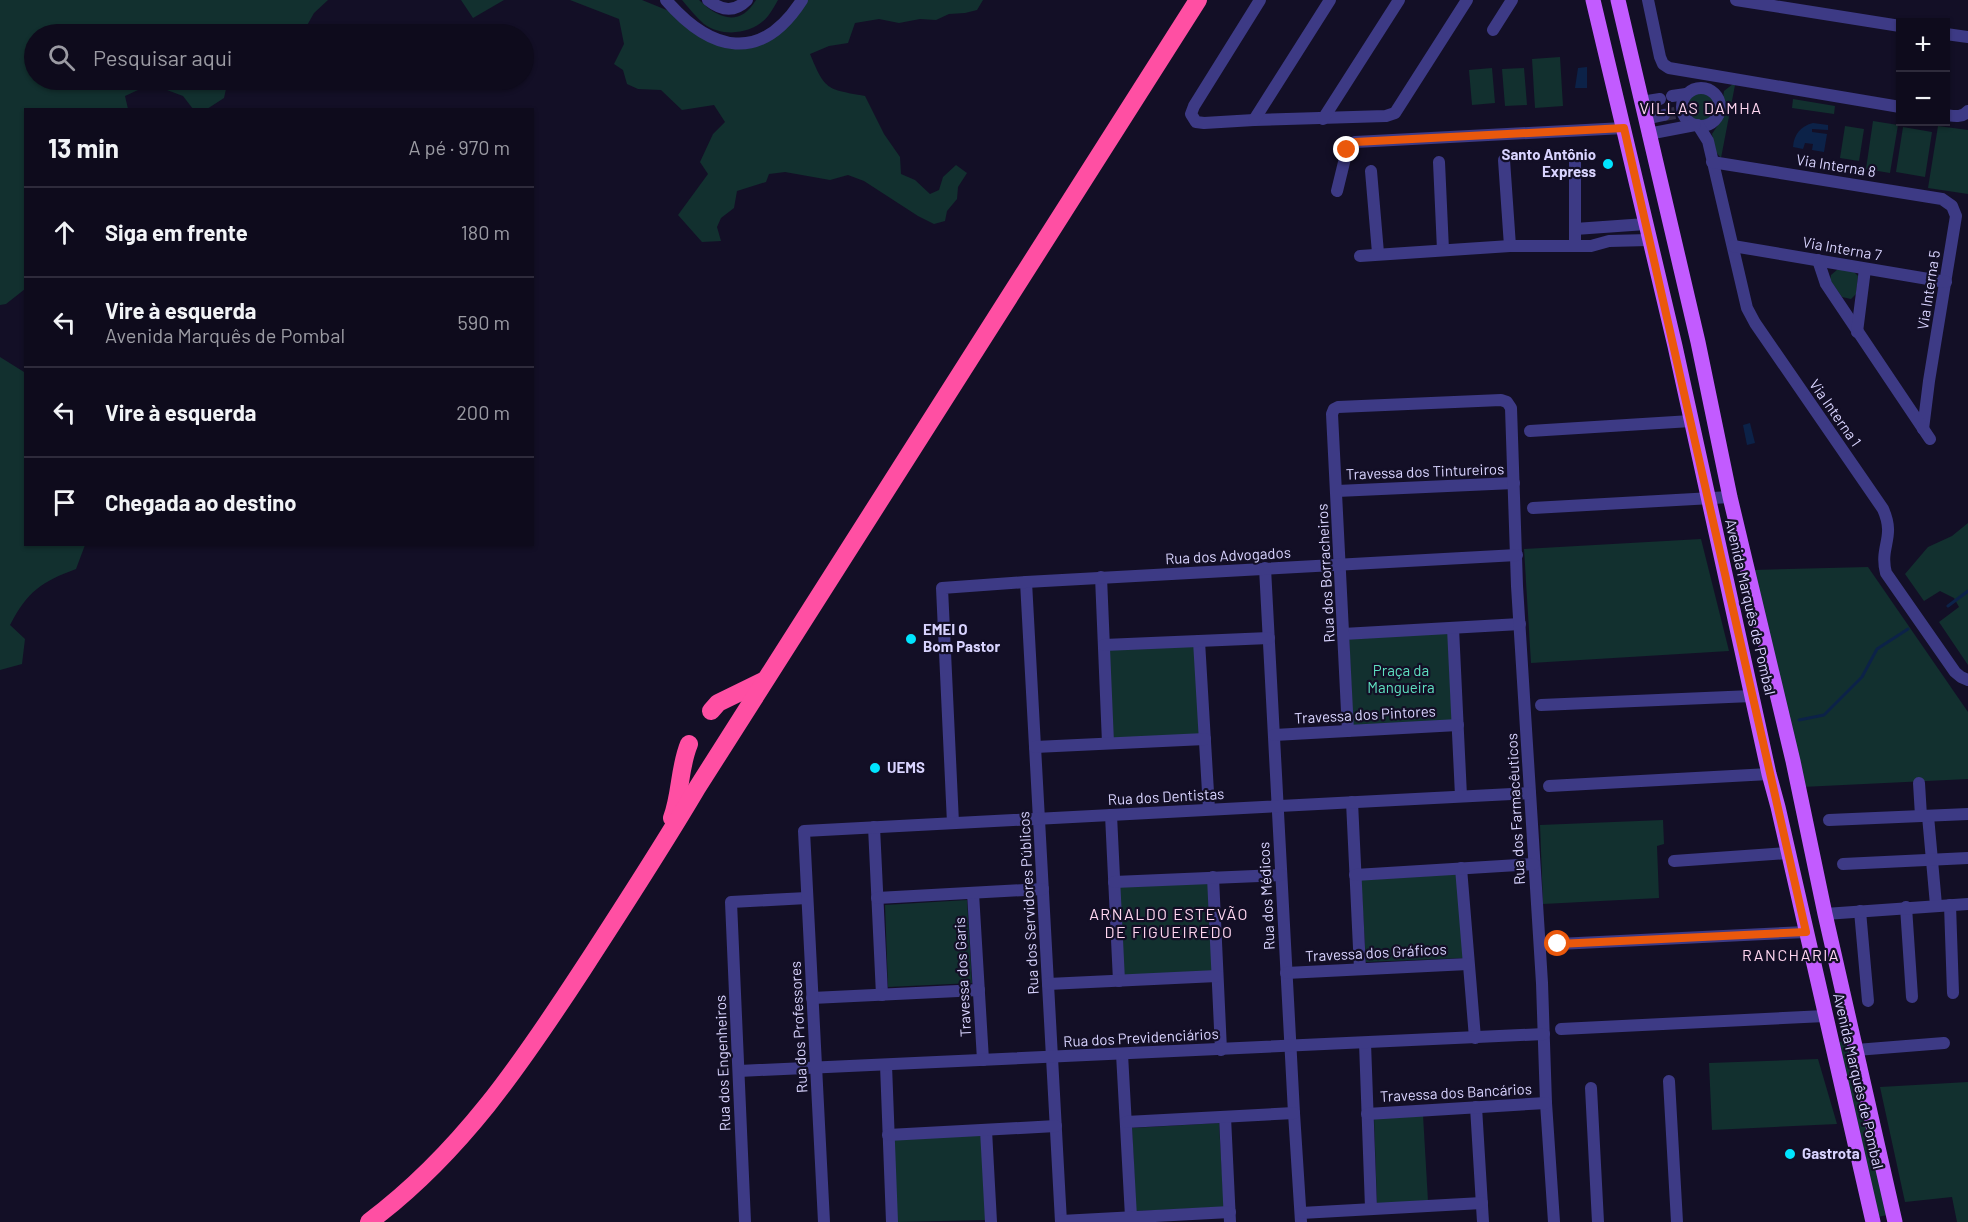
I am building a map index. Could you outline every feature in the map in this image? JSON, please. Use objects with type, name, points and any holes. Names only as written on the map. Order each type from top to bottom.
[{"type":"highway","points":[[369,1222],[441,1160],[501,1090],[531,1048],[660,851],[765,680],[1198,0]]},
{"type":"highway","points":[[711,711],[718,703],[765,680]]},
{"type":"highway","points":[[660,851],[677,807],[685,754],[689,744]]},
{"type":"main road","points":[[1594,4],[1619,6]]},
{"type":"main road","name":"Avenida Marquês de Pombal","points":[[1594,4],[1675,346],[1769,774],[1873,1222]]},
{"type":"main road","name":"Avenida Marquês de Pombal","points":[[1619,6],[1698,342],[1730,497],[1895,1222]]},
{"type":"main road","points":[[1656,269],[1680,266]]},
{"type":"main road","points":[[1675,346],[1698,342]]},
{"type":"main road","points":[[1778,807],[1802,807]]},
{"type":"main road","points":[[1831,1037],[1852,1033]]},
{"type":"street","points":[[666,0],[696,29],[712,39],[736,44],[757,40],[779,29],[802,0]]},
{"type":"street","points":[[708,0],[718,8],[731,10],[741,6],[747,0]]},
{"type":"street","points":[[1260,0],[1194,106],[1191,114],[1196,122],[1386,116],[1395,113],[1467,0]]},
{"type":"street","points":[[1254,120],[1330,0]]},
{"type":"street","points":[[1323,118],[1399,0]]},
{"type":"street","points":[[1493,30],[1512,0]]},
{"type":"street","points":[[1648,0],[1669,67],[1683,78],[1684,87],[1679,94]]},
{"type":"street","points":[[1737,0],[1896,25]]},
{"type":"street","points":[[1950,34],[1968,37]]},
{"type":"street","points":[[1669,67],[1896,106]]},
{"type":"street","points":[[1679,94],[1695,72]]},
{"type":"street","points":[[1708,141],[1714,121],[1720,111],[1716,95],[1716,76]]},
{"type":"street","points":[[1716,95],[1725,85],[1736,80]]},
{"type":"street","points":[[1641,102],[1704,88],[1716,95]]},
{"type":"street","points":[[1646,127],[1674,114],[1682,102],[1679,94]]},
{"type":"street","points":[[1950,115],[1966,113]]},
{"type":"street","points":[[1674,114],[1697,125],[1708,141]]},
{"type":"street","points":[[1646,127],[1704,125],[1714,121]]},
{"type":"street","points":[[1336,191],[1348,146],[1355,142],[1624,128]]},
{"type":"street","name":"Via Interna 1","points":[[1708,141],[1747,308],[1755,324],[1888,520],[1890,531],[1884,554],[1886,573],[1955,672],[1968,680]]},
{"type":"street","points":[[1575,159],[1575,246]]},
{"type":"street","points":[[1504,160],[1510,246]]},
{"type":"street","points":[[1439,162],[1443,250]]},
{"type":"street","name":"Via Interna 8","points":[[1712,162],[1942,199],[1952,206]]},
{"type":"street","points":[[1371,171],[1378,253]]},
{"type":"street","name":"Via Interna 5","points":[[1906,402],[1927,434],[1929,381],[1956,216],[1952,206]]},
{"type":"street","points":[[1575,229],[1646,224]]},
{"type":"street","points":[[1360,256],[1510,246],[1591,246],[1609,241],[1649,240]]},
{"type":"street","name":"Via Interna 7","points":[[1733,246],[1946,282]]},
{"type":"street","points":[[1818,260],[1826,284],[1906,402],[1914,402],[1920,397],[1929,381]]},
{"type":"street","points":[[1857,332],[1865,268]]},
{"type":"street","points":[[1842,308],[1855,303],[1863,290]]},
{"type":"street","name":"Rua dos Borracheiros","points":[[1348,731],[1332,414],[1334,409],[1501,400]]},
{"type":"street","name":"Rua dos Farmacêuticos","points":[[1501,400],[1507,402],[1511,408],[1516,555],[1554,1222]]},
{"type":"street","points":[[1530,431],[1691,421]]},
{"type":"street","name":"Travessa dos Tintureiros","points":[[1337,490],[1514,483]]},
{"type":"street","points":[[1533,508],[1730,497]]},
{"type":"street","name":"Rua dos Advogados","points":[[953,823],[942,588],[1101,577],[1516,555]]},
{"type":"street","name":"Rua dos Médicos","points":[[1265,568],[1301,1218]]},
{"type":"street","points":[[1101,577],[1108,743]]},
{"type":"street","name":"Rua dos Servidores Públicos","points":[[1026,582],[1061,1221]]},
{"type":"street","points":[[1343,634],[1520,624]]},
{"type":"street","points":[[1453,628],[1461,796]]},
{"type":"street","points":[[1104,645],[1269,638]]},
{"type":"street","points":[[1199,641],[1209,809]]},
{"type":"street","points":[[1541,705],[1752,696]]},
{"type":"street","name":"Travessa dos Pintores","points":[[1274,735],[1458,725]]},
{"type":"street","points":[[1035,747],[1205,739]]},
{"type":"street","points":[[1549,786],[1769,774]]},
{"type":"street","points":[[1919,783],[1932,860],[1936,905]]},
{"type":"street","name":"Rua dos Dentistas","points":[[804,831],[1530,793]]},
{"type":"street","points":[[1352,802],[1360,969]]},
{"type":"street","points":[[1111,814],[1119,981]]},
{"type":"street","points":[[1829,820],[1968,814]]},
{"type":"street","points":[[874,827],[882,994]]},
{"type":"street","name":"Rua dos Professores","points":[[804,831],[824,1222]]},
{"type":"street","points":[[1674,861],[1788,853]]},
{"type":"street","points":[[1843,864],[1968,858]]},
{"type":"street","points":[[1355,875],[1534,864]]},
{"type":"street","points":[[1461,868],[1475,1038]]},
{"type":"street","points":[[1114,882],[1281,875]]},
{"type":"street","points":[[1213,877],[1221,1050]]},
{"type":"street","points":[[877,898],[1043,889]]},
{"type":"street","name":"Travessa dos Garis","points":[[973,893],[983,1060]]},
{"type":"street","name":"Rua dos Engenheiros","points":[[745,1222],[731,902],[807,898]]},
{"type":"street","points":[[1825,914],[1968,904]]},
{"type":"street","points":[[1950,905],[1953,993]]},
{"type":"street","points":[[1906,907],[1912,997]]},
{"type":"street","points":[[1860,911],[1868,1001]]},
{"type":"street","points":[[1558,944],[1806,932]]},
{"type":"street","name":"Travessa dos Gráficos","points":[[1286,972],[1468,964]]},
{"type":"street","points":[[1048,984],[1217,976]]},
{"type":"street","points":[[812,998],[979,990]]},
{"type":"street","points":[[1561,1029],[1825,1016]]},
{"type":"street","name":"Rua dos Previdenciários","points":[[739,1071],[1544,1034]]},
{"type":"street","points":[[1365,1043],[1371,1208]]},
{"type":"street","points":[[1856,1050],[1944,1043]]},
{"type":"street","points":[[1122,1054],[1131,1217]]},
{"type":"street","points":[[886,1065],[892,1222]]},
{"type":"street","points":[[1670,1081],[1677,1222]]},
{"type":"street","points":[[1591,1088],[1598,1222]]},
{"type":"street","name":"Travessa dos Bancários","points":[[1367,1114],[1546,1103]]},
{"type":"street","points":[[1476,1107],[1483,1222]]},
{"type":"street","points":[[1126,1122],[1294,1113]]},
{"type":"street","points":[[1061,1221],[1131,1217],[1230,1217],[1225,1117]]},
{"type":"street","points":[[888,1135],[1056,1126]]},
{"type":"street","points":[[986,1130],[991,1222]]},
{"type":"street","points":[[1301,1218],[1371,1208],[1482,1203]]},
{"type":"green space","points":[[0,0],[328,0],[314,13],[308,24],[24,24],[24,90],[138,90],[125,96],[128,108],[24,108],[24,290],[6,304],[0,305]]},
{"type":"green space","points":[[461,0],[504,0],[473,18]]},
{"type":"green space","points":[[570,0],[642,0],[669,11],[692,32],[716,43],[766,40],[807,0],[983,0],[977,10],[949,14],[936,20],[920,19],[899,23],[879,19],[855,23],[848,43],[829,46],[810,54],[819,75],[828,86],[842,92],[865,96],[884,134],[900,157],[901,174],[915,180],[930,194],[939,190],[943,177],[956,165],[967,173],[958,187],[957,199],[947,211],[945,221],[934,224],[864,181],[848,175],[830,180],[785,172],[769,174],[766,182],[737,191],[734,208],[721,218],[717,227],[721,241],[702,242],[678,215],[708,174],[700,162],[713,134],[725,122],[714,105],[682,110],[661,90],[638,89],[627,84],[623,70],[614,64],[624,44],[619,19]]},
{"type":"green space","points":[[682,0],[699,0],[714,12],[736,17],[749,9],[756,0],[778,0],[769,14],[755,27],[729,32],[704,24]]},
{"type":"green space","points":[[1560,57],[1563,106],[1535,108],[1532,59]]},
{"type":"green space","points":[[1492,68],[1495,103],[1472,105],[1469,70]]},
{"type":"green space","points":[[1524,68],[1527,105],[1505,106],[1502,69]]},
{"type":"green space","points":[[1733,84],[1735,85],[1721,158],[1716,152],[1712,134],[1726,113],[1724,91]]},
{"type":"green space","points":[[167,90],[226,90],[224,98],[209,108],[192,108],[183,96]]},
{"type":"green space","points":[[1701,92],[1712,96],[1716,107],[1712,118],[1701,122],[1690,118],[1686,107],[1690,96]]},
{"type":"green space","points":[[1793,99],[1835,106],[1834,114],[1792,108]]},
{"type":"green space","points":[[1873,121],[1896,125],[1898,126],[1890,173],[1866,169]]},
{"type":"green space","points":[[1845,126],[1864,129],[1859,161],[1840,158]]},
{"type":"green space","points":[[1938,126],[1968,130],[1968,194],[1928,188]]},
{"type":"green space","points":[[1903,127],[1932,132],[1925,177],[1896,172]]},
{"type":"green space","points":[[1838,269],[1854,272],[1858,276],[1856,294],[1851,299],[1842,297],[1830,280],[1831,275]]},
{"type":"green space","points":[[0,357],[24,372],[24,546],[85,546],[76,569],[44,583],[23,604],[10,625],[25,639],[22,664],[0,670]]},
{"type":"green space","points":[[1968,523],[1968,665],[1939,622],[1959,607],[1954,598],[1940,591],[1924,601],[1905,574],[1928,547],[1952,536]]},
{"type":"green space","points":[[1701,539],[1729,651],[1531,663],[1524,549]]},
{"type":"green space","points":[[1868,567],[1968,712],[1968,779],[1802,787],[1753,570]]},
{"type":"green space","name":"Praça da Mangueira","points":[[1448,633],[1452,720],[1353,726],[1349,639]]},
{"type":"green space","points":[[1195,646],[1200,735],[1112,739],[1109,650]]},
{"type":"green space","points":[[1663,820],[1664,844],[1657,846],[1659,898],[1543,904],[1540,825]]},
{"type":"green space","points":[[1458,874],[1464,958],[1366,962],[1361,880]]},
{"type":"green space","points":[[1209,882],[1212,972],[1123,976],[1118,887]]},
{"type":"green space","points":[[967,900],[972,983],[888,987],[885,905]]},
{"type":"green space","points":[[1849,1039],[1888,1215],[1877,1217],[1837,1043]]},
{"type":"green space","points":[[1818,1059],[1837,1124],[1712,1130],[1709,1063]]},
{"type":"green space","points":[[1968,1082],[1968,1222],[1957,1222],[1952,1197],[1905,1202],[1880,1087]]},
{"type":"green space","points":[[1423,1115],[1428,1201],[1377,1204],[1374,1118]]},
{"type":"green space","points":[[1219,1123],[1224,1207],[1136,1211],[1132,1128]]},
{"type":"green space","points":[[981,1135],[986,1220],[897,1222],[894,1140]]},
{"type":"water","points":[[1587,67],[1587,88],[1575,88],[1578,68]]},
{"type":"water","points":[[1813,123],[1828,125],[1828,130],[1812,129],[1812,132],[1827,134],[1824,152],[1812,150],[1813,144],[1805,143],[1803,149],[1793,147],[1799,131]]},
{"type":"water","points":[[1750,423],[1755,443],[1747,445],[1743,425]]},
{"type":"waterway","points":[[1948,606],[1968,591]]},
{"type":"waterway","points":[[1799,720],[1824,715],[1862,677],[1877,649],[1908,629]]},
{"type":"tunnel","points":[[1664,115],[1675,113]]},
{"type":"place","name":"Santo Antônio Express","points":[[1608,164]]},
{"type":"place","name":"EMEI O Bom Pastor","points":[[911,639]]},
{"type":"place","name":"UEMS","points":[[875,768]]},
{"type":"place","name":"Gastrota","points":[[1790,1154]]},
{"type":"district","name":"VILLAS DAMHA","points":[[1701,108]]},
{"type":"district","name":"ARNALDO ESTEVÃO DE FIGUEIREDO","points":[[1169,923]]},
{"type":"district","name":"RANCHARIA","points":[[1791,955]]},
{"type":"route","points":[[1347,150],[1351,143],[1355,142],[1624,128],[1806,932],[1558,944]]}]
